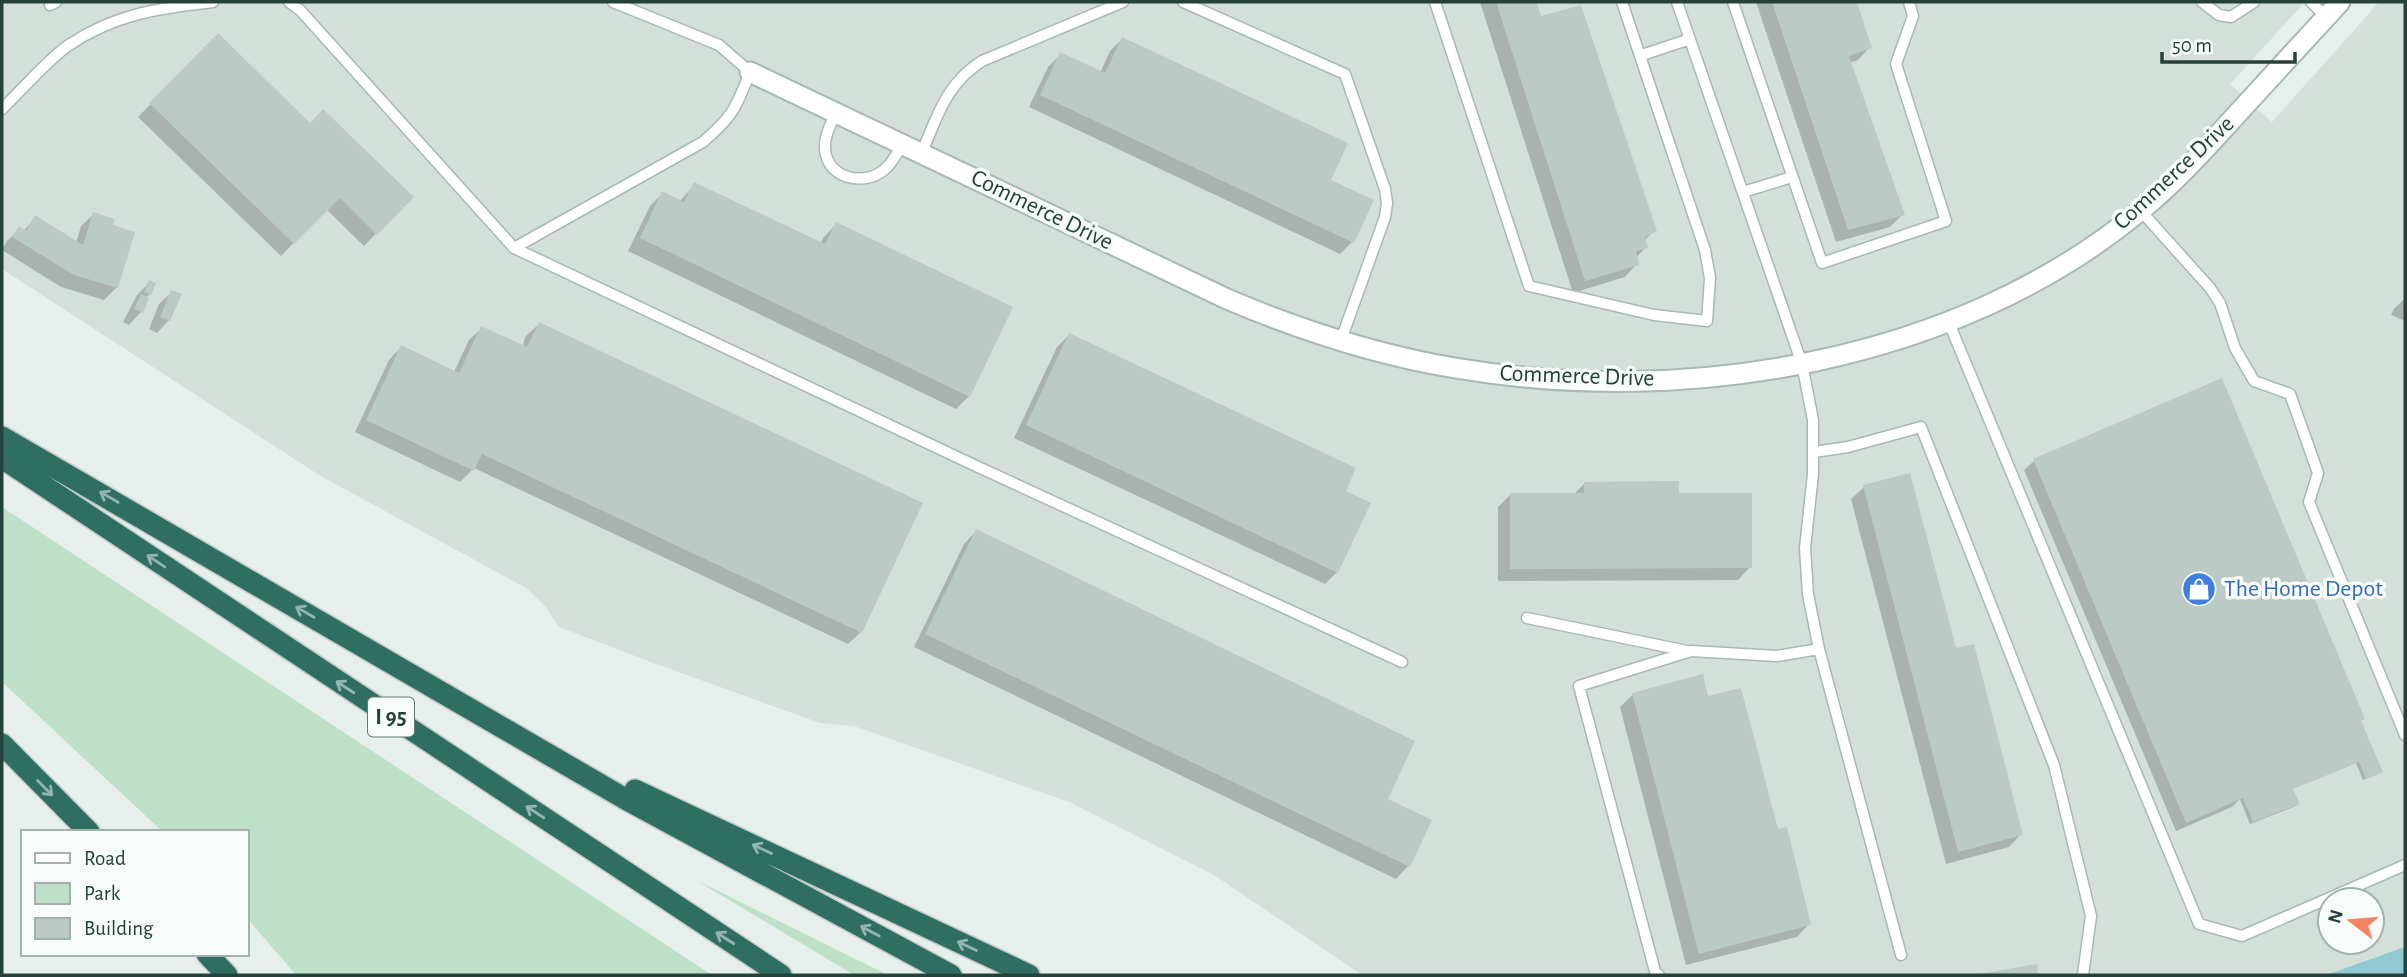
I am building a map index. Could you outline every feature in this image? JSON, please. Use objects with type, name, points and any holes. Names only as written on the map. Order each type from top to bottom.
[{"type":"highway","points":[[2,437],[627,800],[951,975]]},
{"type":"highway","name":"I 95","points":[[2,458],[781,975]]},
{"type":"highway","points":[[428,683],[645,794],[1029,975]]},
{"type":"highway","points":[[2,744],[87,830]]},
{"type":"highway","points":[[209,956],[227,975]]},
{"type":"street","name":"Commerce Drive","points":[[750,72],[1227,299],[1280,321],[1393,355],[1454,368],[1519,377],[1586,381],[1655,380],[1734,374],[1802,364],[1849,353],[1949,323],[2048,275],[2141,211],[2195,160],[2340,2]]},
{"type":"lane","points":[[2,109],[68,46],[114,22],[150,9],[213,2]]},
{"type":"lane","points":[[289,2],[300,10],[514,248],[976,467],[1402,662]]},
{"type":"lane","points":[[514,248],[703,142],[723,125],[735,109],[750,72],[719,45],[613,2]]},
{"type":"lane","points":[[922,152],[944,101],[965,72],[982,61],[1123,2]]},
{"type":"lane","points":[[1183,2],[1345,74],[1385,189],[1387,203],[1385,217],[1341,340]]},
{"type":"lane","points":[[1435,2],[1529,286],[1654,315],[1707,321],[1710,278],[1705,250],[1642,55],[1622,2]]},
{"type":"lane","points":[[1677,2],[1802,364],[1813,420],[1814,452],[1805,548],[1808,594],[1819,649],[1901,955]]},
{"type":"lane","points":[[1733,2],[1822,263],[1946,221],[1896,64],[1913,16],[1909,2]]},
{"type":"lane","points":[[2202,2],[2219,15],[2231,17],[2254,2]]},
{"type":"lane","points":[[2311,2],[2326,17]]},
{"type":"lane","points":[[1642,55],[1690,39]]},
{"type":"lane","points":[[836,112],[826,137],[825,150],[829,163],[837,172],[848,178],[874,177],[891,163],[903,143]]},
{"type":"lane","points":[[1743,192],[1792,177]]},
{"type":"lane","points":[[2141,211],[2210,288],[2220,303],[2235,348],[2254,381],[2290,394],[2318,473],[2309,502],[2405,735]]},
{"type":"lane","points":[[1949,323],[2199,924],[2242,936],[2405,865]]},
{"type":"lane","points":[[1814,452],[1848,447],[1921,427],[2054,765],[2091,916],[2083,975]]},
{"type":"lane","points":[[1527,618],[1691,652],[1777,656],[1819,649]]},
{"type":"lane","points":[[1660,975],[1656,975],[1578,686],[1691,652]]},
{"type":"shaded area","points":[[2,2],[2305,2],[2230,84],[2272,122],[2379,2],[2405,2],[2405,975],[1362,975],[1214,875],[1069,802],[854,726],[820,723],[559,627],[545,606],[526,588],[319,475],[2,269]]},
{"type":"green space","points":[[2,507],[712,975],[296,975],[248,919],[248,830],[161,830],[2,682]]},
{"type":"green space","points":[[696,880],[888,975],[854,975]]},
{"type":"water","points":[[2405,947],[2405,973],[2326,975],[2386,956]]},
{"type":"building","points":[[1496,2],[1537,2],[1541,16],[1581,5],[1657,231],[1645,237],[1648,248],[1636,251],[1639,265],[1585,281]]},
{"type":"building","points":[[1772,2],[1857,2],[1872,48],[1849,56],[1905,215],[1848,230]]},
{"type":"building","points":[[218,33],[310,123],[323,109],[414,197],[377,235],[340,198],[294,244],[149,103]]},
{"type":"building","points":[[1122,37],[1348,143],[1331,180],[1374,200],[1354,243],[1040,95],[1060,52],[1105,73]]},
{"type":"building","points":[[694,182],[825,244],[836,222],[1013,307],[970,397],[640,238],[662,191],[684,202]]},
{"type":"building","points":[[93,212],[115,219],[113,225],[135,232],[118,288],[74,275],[12,237],[19,226],[26,231],[35,215],[83,245]]},
{"type":"building","points":[[149,280],[156,283],[151,295],[144,292]]},
{"type":"building","points":[[171,290],[182,294],[170,321],[160,317]]},
{"type":"building","points":[[141,294],[149,298],[143,313],[134,309]]},
{"type":"building","points":[[539,322],[923,503],[862,633],[482,454],[474,471],[366,420],[401,345],[459,373],[481,326],[527,347]]},
{"type":"building","points":[[1069,333],[1356,468],[1346,491],[1371,503],[1338,573],[1026,425]]},
{"type":"building","name":"The Home Depot","points":[[2222,378],[2365,719],[2361,721],[2383,772],[2366,779],[2359,762],[2293,789],[2300,804],[2253,822],[2243,798],[2186,823],[2033,459]]},
{"type":"building","points":[[1910,473],[1956,648],[1974,644],[2023,835],[1958,852],[1863,485]]},
{"type":"building","points":[[1679,481],[1679,493],[1752,493],[1752,568],[1510,569],[1510,493],[1584,493],[1584,482]]},
{"type":"building","points":[[976,529],[1415,741],[1388,799],[1432,820],[1410,867],[925,634]]},
{"type":"building","points":[[1703,674],[1708,696],[1741,688],[1778,829],[1787,827],[1811,925],[1699,954],[1632,693]]},
{"type":"building","points":[[2037,964],[2038,975],[1980,975],[1980,974]]},
{"type":"place","name":"The Home Depot","points":[[2199,589]]}]
